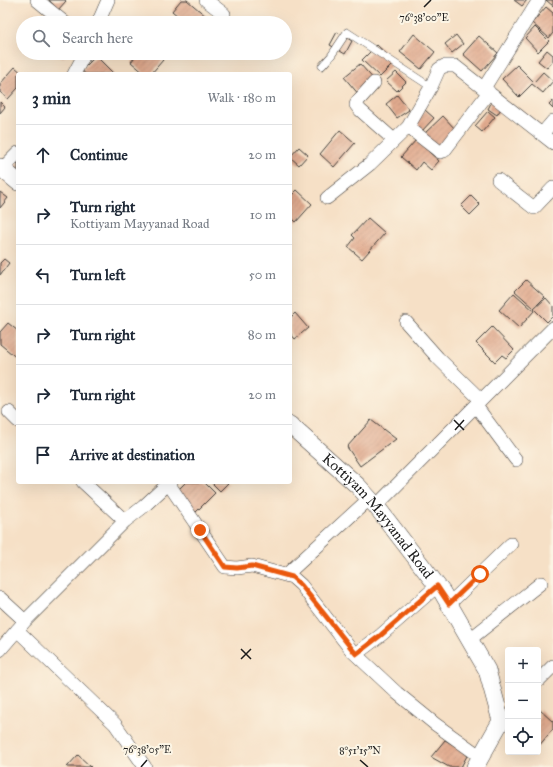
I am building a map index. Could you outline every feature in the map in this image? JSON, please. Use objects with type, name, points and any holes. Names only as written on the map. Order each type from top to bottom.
[{"type":"street","points":[[37,0],[56,16]]},
{"type":"street","points":[[101,16],[108,0]]},
{"type":"street","points":[[206,0],[224,14]]},
{"type":"street","points":[[408,127],[440,152],[444,151],[486,90],[539,0]]},
{"type":"street","points":[[75,72],[81,60]]},
{"type":"street","points":[[327,198],[370,164],[408,127],[439,69],[444,66],[455,66],[553,143]]},
{"type":"street","points":[[374,83],[356,105],[394,140]]},
{"type":"street","points":[[542,134],[553,122]]},
{"type":"street","points":[[16,155],[1,168],[16,180]]},
{"type":"street","points":[[498,180],[534,208],[553,188]]},
{"type":"street","points":[[406,322],[478,403],[516,460]]},
{"type":"street","points":[[286,575],[373,503],[478,403],[553,328]]},
{"type":"street","name":"Kottiyam Mayyanad Road","points":[[292,427],[358,486],[373,503],[437,586],[487,670],[504,717],[478,762]]},
{"type":"street","points":[[85,484],[125,521]]},
{"type":"street","points":[[2,642],[21,625],[125,521],[168,484]]},
{"type":"street","points":[[170,484],[225,567],[237,568],[252,566],[292,577],[301,585],[356,654],[397,693],[478,762]]},
{"type":"street","points":[[449,604],[511,544]]},
{"type":"street","points":[[469,640],[541,584]]},
{"type":"street","points":[[356,654],[381,635],[437,586]]},
{"type":"street","points":[[0,598],[21,625],[115,724],[145,767]]},
{"type":"street","points":[[541,678],[553,666]]},
{"type":"lane","points":[[322,66],[331,56],[347,32],[430,87]]},
{"type":"building","points":[[49,0],[65,0],[66,1],[58,10]]},
{"type":"building","points":[[181,0],[187,0],[206,16],[178,16],[172,11]]},
{"type":"building","points":[[514,0],[527,0],[522,6]]},
{"type":"building","points":[[546,0],[553,0],[553,6]]},
{"type":"building","points":[[546,7],[553,13],[553,33],[549,38],[532,23]]},
{"type":"building","points":[[535,27],[549,41],[538,52],[525,38]]},
{"type":"building","points":[[337,32],[352,41],[345,54],[330,45]]},
{"type":"building","points":[[414,34],[435,52],[421,69],[400,52]]},
{"type":"building","points":[[456,35],[463,44],[452,53],[445,44]]},
{"type":"building","points":[[479,36],[498,53],[482,71],[463,54]]},
{"type":"building","points":[[377,45],[395,62],[380,77],[362,60]]},
{"type":"building","points":[[547,50],[553,55],[553,61],[547,68],[538,61]]},
{"type":"building","points":[[92,60],[100,60],[112,72],[84,72],[82,70]]},
{"type":"building","points":[[133,60],[163,60],[153,72],[143,72],[131,62]]},
{"type":"building","points":[[360,64],[376,82],[360,96],[344,77]]},
{"type":"building","points":[[517,65],[534,82],[543,72],[553,81],[543,93],[532,84],[519,97],[502,79]]},
{"type":"building","points":[[15,67],[21,72],[16,72],[16,90],[8,99],[0,92],[0,84]]},
{"type":"building","points":[[396,72],[406,82],[397,91],[386,81]]},
{"type":"building","points":[[397,95],[409,110],[397,118],[386,104]]},
{"type":"building","points":[[494,97],[504,104],[497,115],[488,109]]},
{"type":"building","points":[[553,101],[553,109],[549,105]]},
{"type":"building","points":[[0,102],[5,107],[0,113]]},
{"type":"building","points":[[425,110],[434,118],[421,132],[412,124]]},
{"type":"building","points":[[488,111],[495,117],[482,132],[475,126]]},
{"type":"building","points":[[443,116],[456,130],[438,148],[424,134]]},
{"type":"building","points":[[340,130],[355,143],[334,167],[320,154]]},
{"type":"building","points":[[416,140],[439,161],[431,170],[422,162],[416,170],[401,157]]},
{"type":"building","points":[[299,147],[308,155],[299,165],[292,159],[292,155]]},
{"type":"building","points":[[16,162],[16,174],[10,168]]},
{"type":"building","points":[[297,190],[312,204],[296,222],[292,218],[292,195]]},
{"type":"building","points":[[0,192],[8,198],[0,208]]},
{"type":"building","points":[[471,196],[480,205],[470,215],[461,206]]},
{"type":"building","points":[[368,218],[385,233],[362,259],[348,247],[355,238],[352,235]]},
{"type":"building","points":[[4,259],[9,263],[0,275],[0,263]]},
{"type":"building","points":[[526,280],[545,297],[534,308],[515,291]]},
{"type":"building","points":[[514,293],[534,311],[519,328],[499,310]]},
{"type":"building","points":[[546,298],[553,306],[553,316],[547,322],[534,309]]},
{"type":"building","points":[[295,313],[308,328],[295,339],[292,335],[292,316]]},
{"type":"building","points":[[8,323],[16,329],[16,357],[0,344],[0,332]]},
{"type":"building","points":[[492,327],[514,350],[506,358],[502,355],[495,362],[476,343]]},
{"type":"building","points":[[371,420],[396,439],[360,466],[347,447]]},
{"type":"building","points":[[184,484],[206,484],[215,493],[196,512],[176,492]]},
{"type":"building","points":[[213,484],[227,484],[220,491]]},
{"type":"building","points":[[541,711],[553,722],[553,729],[541,743]]},
{"type":"building","points":[[445,740],[468,754],[461,767],[449,767],[431,757]]},
{"type":"building","points":[[78,755],[91,767],[67,767]]},
{"type":"route","points":[[200,530],[225,567],[237,568],[252,566],[292,577],[301,585],[344,641],[356,654],[381,635],[437,586],[449,604],[480,574]]}]
